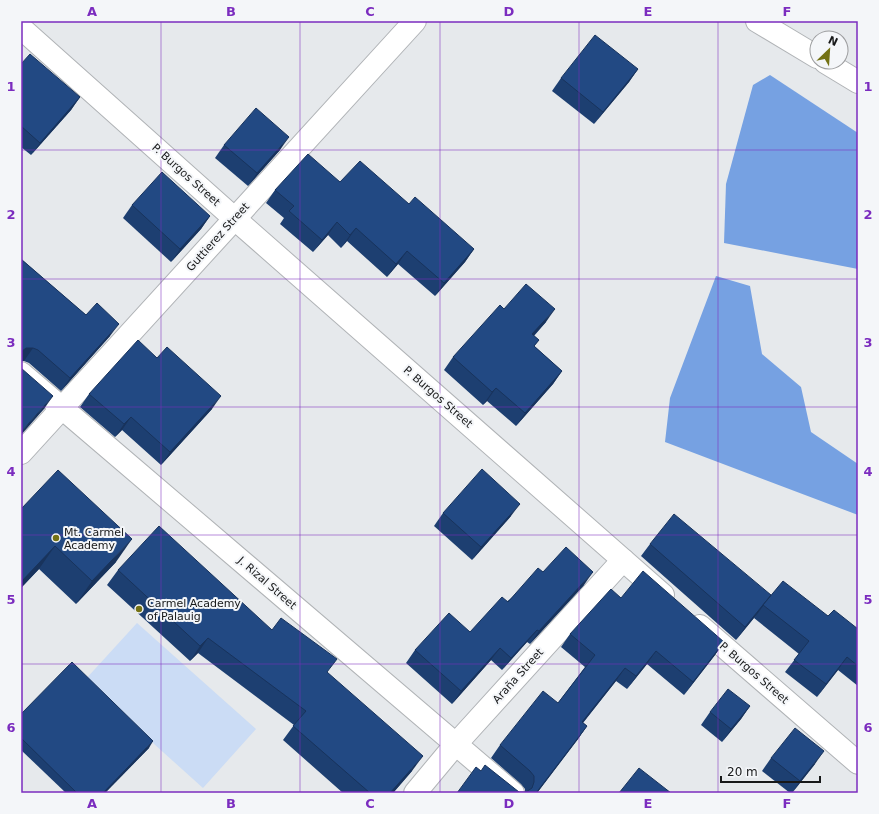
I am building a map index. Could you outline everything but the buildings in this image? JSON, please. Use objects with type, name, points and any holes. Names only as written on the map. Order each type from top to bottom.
[{"type":"street","name":"Guttierez Street","points":[[21,453],[415,21]]},
{"type":"street","points":[[757,21],[809,52]]},
{"type":"street","name":"P. Burgos Street","points":[[21,28],[235,219],[623,560],[858,763]]},
{"type":"street","points":[[838,70],[858,82]]},
{"type":"street","name":"J. Rizal Street","points":[[21,373],[513,793]]},
{"type":"street","name":"Araña Street","points":[[415,793],[455,745],[623,560]]},
{"type":"shaded area","points":[[137,623],[256,729],[203,788],[84,681]]},
{"type":"water","points":[[770,75],[858,133],[858,269],[724,243],[726,184],[753,85]]},
{"type":"water","points":[[716,276],[750,286],[762,354],[801,387],[811,432],[858,464],[858,515],[665,442],[670,398]]},
{"type":"place","name":"Mt. Carmel Academy","points":[[56,538]]},
{"type":"place","name":"Carmel Academy of Palauig","points":[[139,609]]}]
